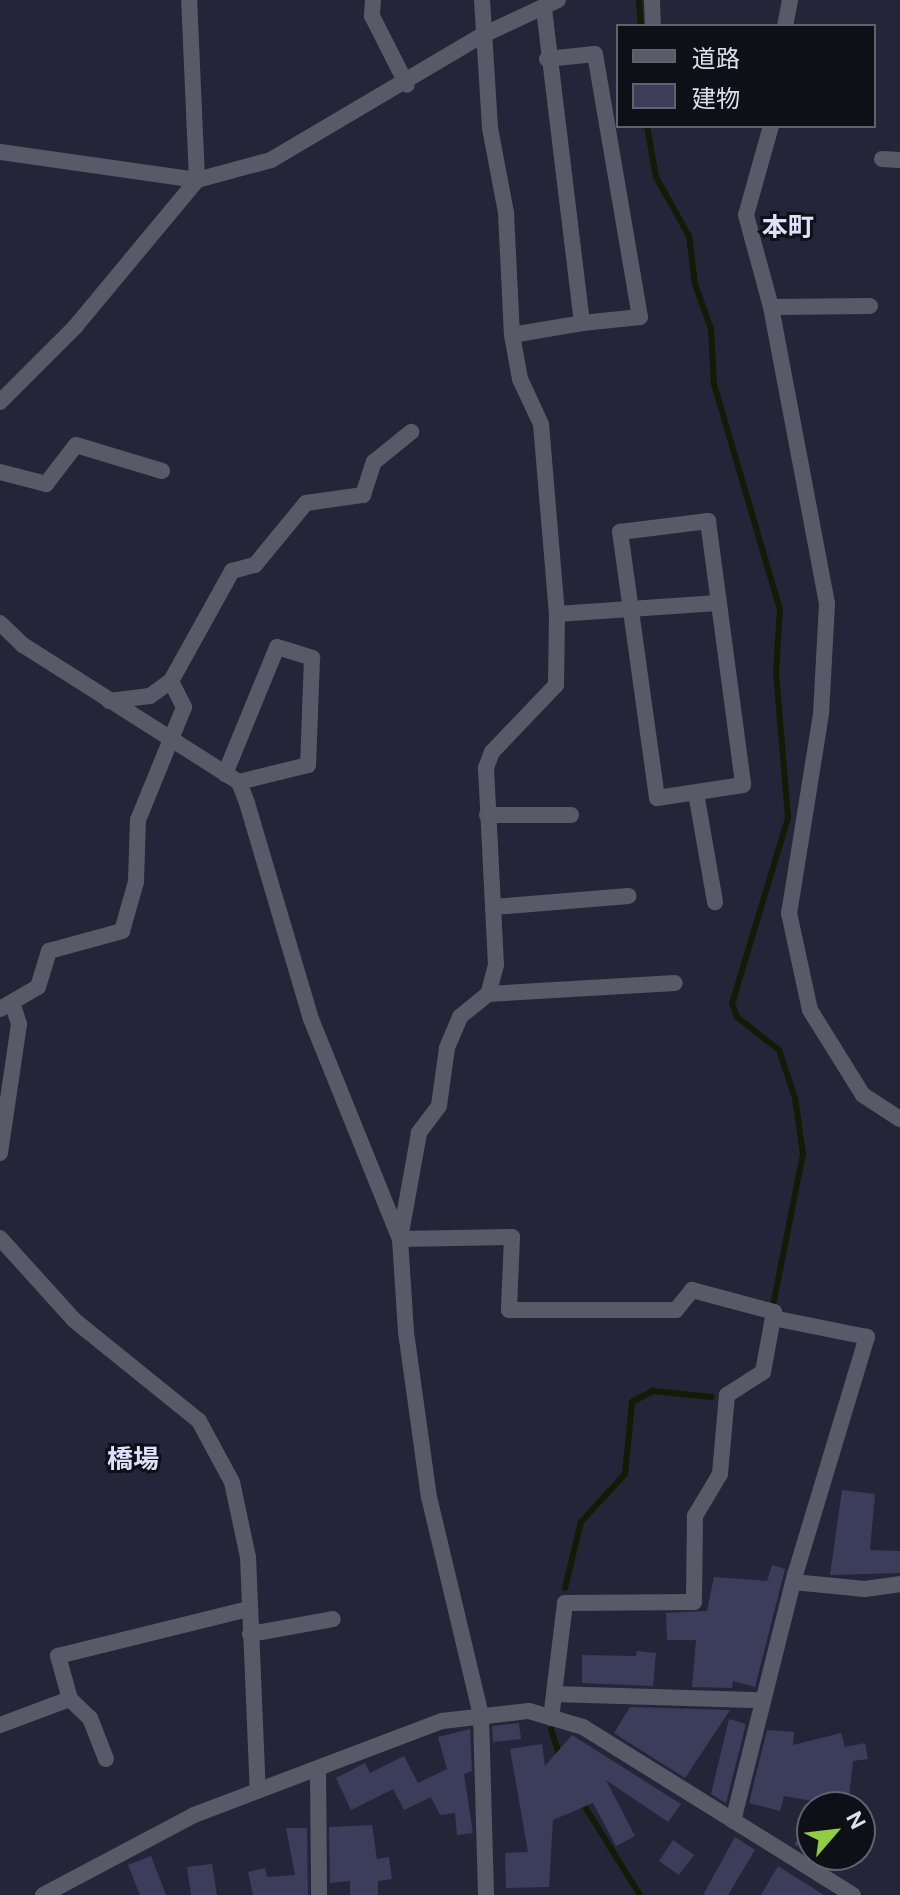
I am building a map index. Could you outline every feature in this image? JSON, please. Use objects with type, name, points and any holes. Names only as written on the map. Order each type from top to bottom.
[{"type":"street","points":[[0,402],[75,327],[197,180],[189,0]]},
{"type":"street","points":[[373,0],[372,16],[407,85]]},
{"type":"street","points":[[482,0],[481,36],[506,213],[512,335],[520,379],[541,424],[557,614],[556,685],[492,752],[486,768],[496,965],[488,994],[460,1017],[447,1048],[439,1106],[419,1133],[400,1239],[406,1332],[429,1497],[481,1715],[486,1895]]},
{"type":"street","points":[[652,0],[653,24]]},
{"type":"street","points":[[785,24],[790,0]]},
{"type":"street","points":[[0,152],[197,180],[271,160],[407,85],[481,36],[551,3],[547,59],[582,323]]},
{"type":"street","points":[[512,335],[640,317],[595,54],[547,59]]},
{"type":"street","points":[[770,128],[746,215],[771,307],[827,604],[821,714],[789,913],[810,1010],[863,1095],[900,1119]]},
{"type":"street","points":[[882,159],[900,160]]},
{"type":"street","points":[[771,307],[870,306]]},
{"type":"street","points":[[109,701],[150,696],[171,681],[232,571],[255,565],[306,503],[363,495],[374,462],[411,432]]},
{"type":"street","points":[[0,472],[46,484],[76,445],[162,471]]},
{"type":"street","points":[[708,521],[743,785],[657,798],[627,611],[620,532],[708,521]]},
{"type":"street","points":[[557,614],[718,603]]},
{"type":"street","points":[[0,623],[109,701],[232,778],[308,765],[312,658],[277,647],[232,778],[311,1019],[400,1239]]},
{"type":"street","points":[[0,1153],[19,1024],[6,1006],[38,987],[49,951],[122,931],[136,882],[138,820],[184,707],[171,681]]},
{"type":"street","points":[[696,793],[715,902]]},
{"type":"street","points":[[487,815],[571,815]]},
{"type":"street","points":[[494,907],[629,896]]},
{"type":"street","points":[[488,994],[675,983]]},
{"type":"street","points":[[400,1239],[512,1237],[509,1310],[676,1310],[692,1290],[774,1312],[763,1372],[727,1395],[720,1474],[695,1516],[694,1602],[565,1603],[551,1718]]},
{"type":"street","points":[[0,1238],[74,1320],[199,1421],[232,1482],[248,1557],[258,1791]]},
{"type":"street","points":[[733,1821],[793,1582],[867,1337],[773,1318]]},
{"type":"street","points":[[793,1582],[865,1589],[900,1584]]},
{"type":"street","points":[[106,1759],[90,1718],[70,1699],[58,1656],[248,1609]]},
{"type":"street","points":[[250,1634],[333,1619]]},
{"type":"street","points":[[554,1694],[761,1700]]},
{"type":"street","points":[[0,1725],[70,1699]]},
{"type":"street","points":[[43,1895],[194,1815],[442,1721],[529,1711],[583,1727],[853,1895]]},
{"type":"street","points":[[318,1770],[319,1895]]},
{"type":"street","points":[[82,1877],[89,1895]]},
{"type":"building","points":[[842,1490],[875,1494],[870,1550],[900,1551],[900,1573],[830,1575]]},
{"type":"building","points":[[772,1565],[785,1569],[755,1687],[733,1681],[732,1688],[692,1687],[696,1640],[667,1640],[666,1613],[707,1611],[714,1577],[767,1581]]},
{"type":"building","points":[[637,1651],[656,1653],[653,1686],[582,1683],[582,1655],[636,1656]]},
{"type":"building","points":[[630,1707],[730,1710],[685,1778],[614,1733]]},
{"type":"building","points":[[729,1719],[746,1724],[726,1803],[711,1794]]},
{"type":"building","points":[[519,1723],[521,1739],[493,1742],[492,1726]]},
{"type":"building","points":[[470,1729],[472,1771],[464,1774],[473,1833],[457,1835],[455,1813],[440,1815],[431,1797],[404,1810],[393,1789],[351,1810],[336,1778],[365,1763],[370,1773],[404,1756],[418,1783],[447,1769],[438,1737]]},
{"type":"building","points":[[767,1730],[794,1732],[793,1745],[841,1733],[845,1747],[865,1743],[868,1759],[853,1761],[850,1791],[796,1791],[796,1798],[784,1796],[780,1811],[749,1803]]},
{"type":"building","points":[[572,1735],[681,1804],[668,1822],[606,1780],[635,1836],[616,1846],[593,1803],[553,1820],[549,1887],[506,1888],[505,1853],[528,1852],[510,1749],[542,1744],[545,1766]]},
{"type":"building","points":[[372,1825],[377,1859],[389,1857],[392,1879],[378,1881],[378,1895],[350,1895],[350,1881],[330,1883],[329,1827]]},
{"type":"building","points":[[286,1828],[307,1828],[308,1895],[253,1895],[248,1872],[265,1868],[267,1877],[295,1875]]},
{"type":"building","points":[[735,1837],[755,1850],[728,1895],[703,1895]]},
{"type":"building","points":[[673,1840],[694,1855],[679,1875],[659,1861]]},
{"type":"building","points":[[151,1856],[166,1895],[140,1895],[128,1865]]},
{"type":"building","points":[[212,1864],[217,1895],[191,1895],[187,1867]]},
{"type":"building","points":[[778,1866],[800,1880],[824,1895],[761,1895]]},
{"type":"waterway","points":[[639,0],[641,24]]},
{"type":"waterway","points":[[647,128],[656,177],[689,236],[695,284],[711,329],[714,384],[780,609],[776,672],[788,818],[732,1003],[737,1017],[779,1050],[795,1098],[803,1154],[774,1301]]},
{"type":"waterway","points":[[565,1588],[581,1522],[625,1474],[632,1402],[653,1391],[712,1397]]},
{"type":"waterway","points":[[551,1729],[560,1756]]},
{"type":"waterway","points":[[582,1802],[640,1895]]},
{"type":"district","name":"本町","points":[[788,228]]},
{"type":"district","name":"橋場","points":[[133,1460]]}]
